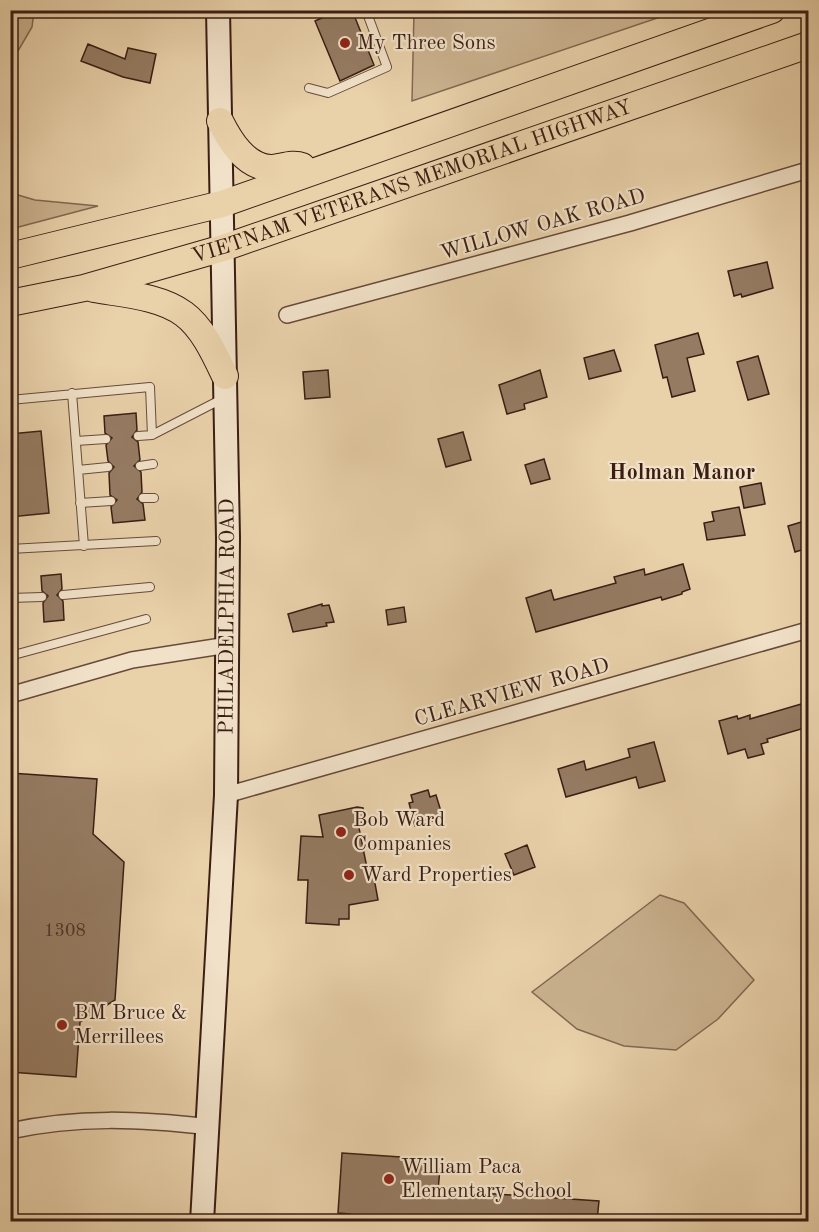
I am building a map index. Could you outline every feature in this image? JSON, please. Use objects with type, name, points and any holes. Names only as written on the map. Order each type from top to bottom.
[{"type":"highway","name":"VIETNAM VETERANS MEMORIAL HIGHWAY","points":[[10,256],[222,204],[772,10]]},
{"type":"highway","name":"VIETNAM VETERANS MEMORIAL HIGHWAY","points":[[10,303],[84,288],[223,248],[808,45]]},
{"type":"highway","points":[[220,121],[230,140],[245,157],[258,166],[270,168],[298,164],[314,170]]},
{"type":"highway","points":[[84,288],[162,303],[184,314],[210,346],[226,386]]},
{"type":"main road","name":"PHILADELPHIA ROAD","points":[[202,1221],[226,795],[228,645],[226,386],[218,10]]},
{"type":"street","name":"WILLOW OAK ROAD","points":[[287,315],[630,223],[808,170]]},
{"type":"street","name":"CLEARVIEW ROAD","points":[[226,795],[808,630]]},
{"type":"street","points":[[10,695],[132,660],[228,645]]},
{"type":"street","points":[[10,1131],[44,1123],[113,1119],[208,1126]]},
{"type":"lane","points":[[309,88],[328,93],[387,67],[367,14]]},
{"type":"lane","points":[[138,436],[152,435],[190,413],[226,386]]},
{"type":"lane","points":[[10,400],[150,387],[152,435]]},
{"type":"lane","points":[[72,393],[84,546]]},
{"type":"lane","points":[[76,441],[106,439]]},
{"type":"lane","points":[[140,466],[153,464]]},
{"type":"lane","points":[[78,470],[108,467]]},
{"type":"lane","points":[[143,498],[154,498]]},
{"type":"lane","points":[[80,503],[111,501]]},
{"type":"lane","points":[[10,549],[156,541]]},
{"type":"lane","points":[[63,595],[150,587]]},
{"type":"lane","points":[[10,598],[42,597]]},
{"type":"lane","points":[[10,656],[146,619]]},
{"type":"shaded area","points":[[11,10],[34,11],[32,27],[18,51],[11,51]]},
{"type":"shaded area","points":[[414,10],[678,11],[412,101]]},
{"type":"shaded area","points":[[11,193],[35,200],[98,206],[11,229]]},
{"type":"shaded area","points":[[660,895],[684,903],[754,980],[718,1019],[676,1050],[624,1046],[577,1029],[532,992]]},
{"type":"building","name":"My Three Sons","points":[[340,10],[352,10],[374,65],[340,81],[315,21]]},
{"type":"building","points":[[88,44],[125,59],[128,48],[156,54],[150,83],[123,77],[81,61]]},
{"type":"building","points":[[767,262],[773,288],[742,297],[741,294],[734,296],[728,271]]},
{"type":"building","points":[[698,333],[704,354],[687,358],[695,391],[672,397],[667,377],[663,378],[655,345]]},
{"type":"building","points":[[614,350],[621,371],[589,379],[584,358]]},
{"type":"building","points":[[758,356],[769,394],[748,400],[737,362]]},
{"type":"building","points":[[328,370],[330,397],[305,399],[303,372]]},
{"type":"building","points":[[540,370],[547,397],[524,404],[525,409],[507,414],[499,385]]},
{"type":"building","points":[[136,413],[137,430],[132,437],[138,442],[140,460],[134,466],[141,472],[142,492],[137,499],[143,504],[145,520],[113,523],[111,507],[117,500],[110,495],[109,473],[114,467],[108,461],[106,445],[112,438],[105,433],[104,416]]},
{"type":"building","points":[[41,431],[49,513],[10,517],[10,434]]},
{"type":"building","points":[[463,432],[471,460],[446,467],[438,439]]},
{"type":"building","points":[[544,459],[550,479],[531,484],[525,465]]},
{"type":"building","points":[[761,483],[765,504],[744,508],[740,487]]},
{"type":"building","points":[[739,507],[745,535],[707,540],[704,523],[714,521],[712,512]]},
{"type":"building","points":[[808,520],[808,548],[795,552],[788,526]]},
{"type":"building","points":[[683,564],[690,589],[682,594],[662,600],[661,597],[536,632],[526,598],[551,590],[554,600],[616,583],[614,577],[644,569],[645,575]]},
{"type":"building","points":[[61,574],[62,589],[57,595],[63,601],[64,620],[44,622],[43,603],[48,596],[42,591],[41,576]]},
{"type":"building","points":[[322,604],[322,606],[329,605],[334,622],[326,623],[327,626],[293,632],[288,614]]},
{"type":"building","points":[[404,607],[406,622],[388,625],[386,610]]},
{"type":"building","points":[[808,702],[808,727],[767,739],[768,742],[761,744],[764,754],[748,758],[745,749],[728,754],[719,721],[750,715],[750,719]]},
{"type":"building","points":[[654,742],[665,781],[639,788],[636,777],[566,797],[558,769],[584,761],[586,770],[630,757],[628,749]]},
{"type":"building","points":[[10,773],[97,779],[93,834],[124,862],[115,1000],[80,1022],[76,1077],[10,1072]]},
{"type":"building","points":[[428,790],[430,797],[436,795],[443,818],[415,826],[409,803],[413,802],[411,795]]},
{"type":"building","points":[[357,807],[363,808],[366,822],[358,823],[367,868],[372,867],[378,900],[349,905],[349,919],[339,919],[339,925],[306,923],[308,880],[298,880],[301,836],[323,837],[319,815]]},
{"type":"building","points":[[527,845],[535,867],[514,875],[505,854]]},
{"type":"building","name":"William Paca Elementary School","points":[[342,1153],[430,1159],[429,1169],[440,1169],[438,1190],[599,1201],[597,1221],[350,1221],[350,1214],[338,1213]]},
{"type":"place","name":"My Three Sons","points":[[345,43]]},
{"type":"place","name":"Bob Ward Companies","points":[[341,832]]},
{"type":"place","name":"Ward Properties","points":[[349,875]]},
{"type":"place","name":"BM Bruce & Merrillees","points":[[62,1025]]},
{"type":"place","name":"William Paca Elementary School","points":[[389,1179]]},
{"type":"district","name":"Holman Manor","points":[[682,473]]}]
